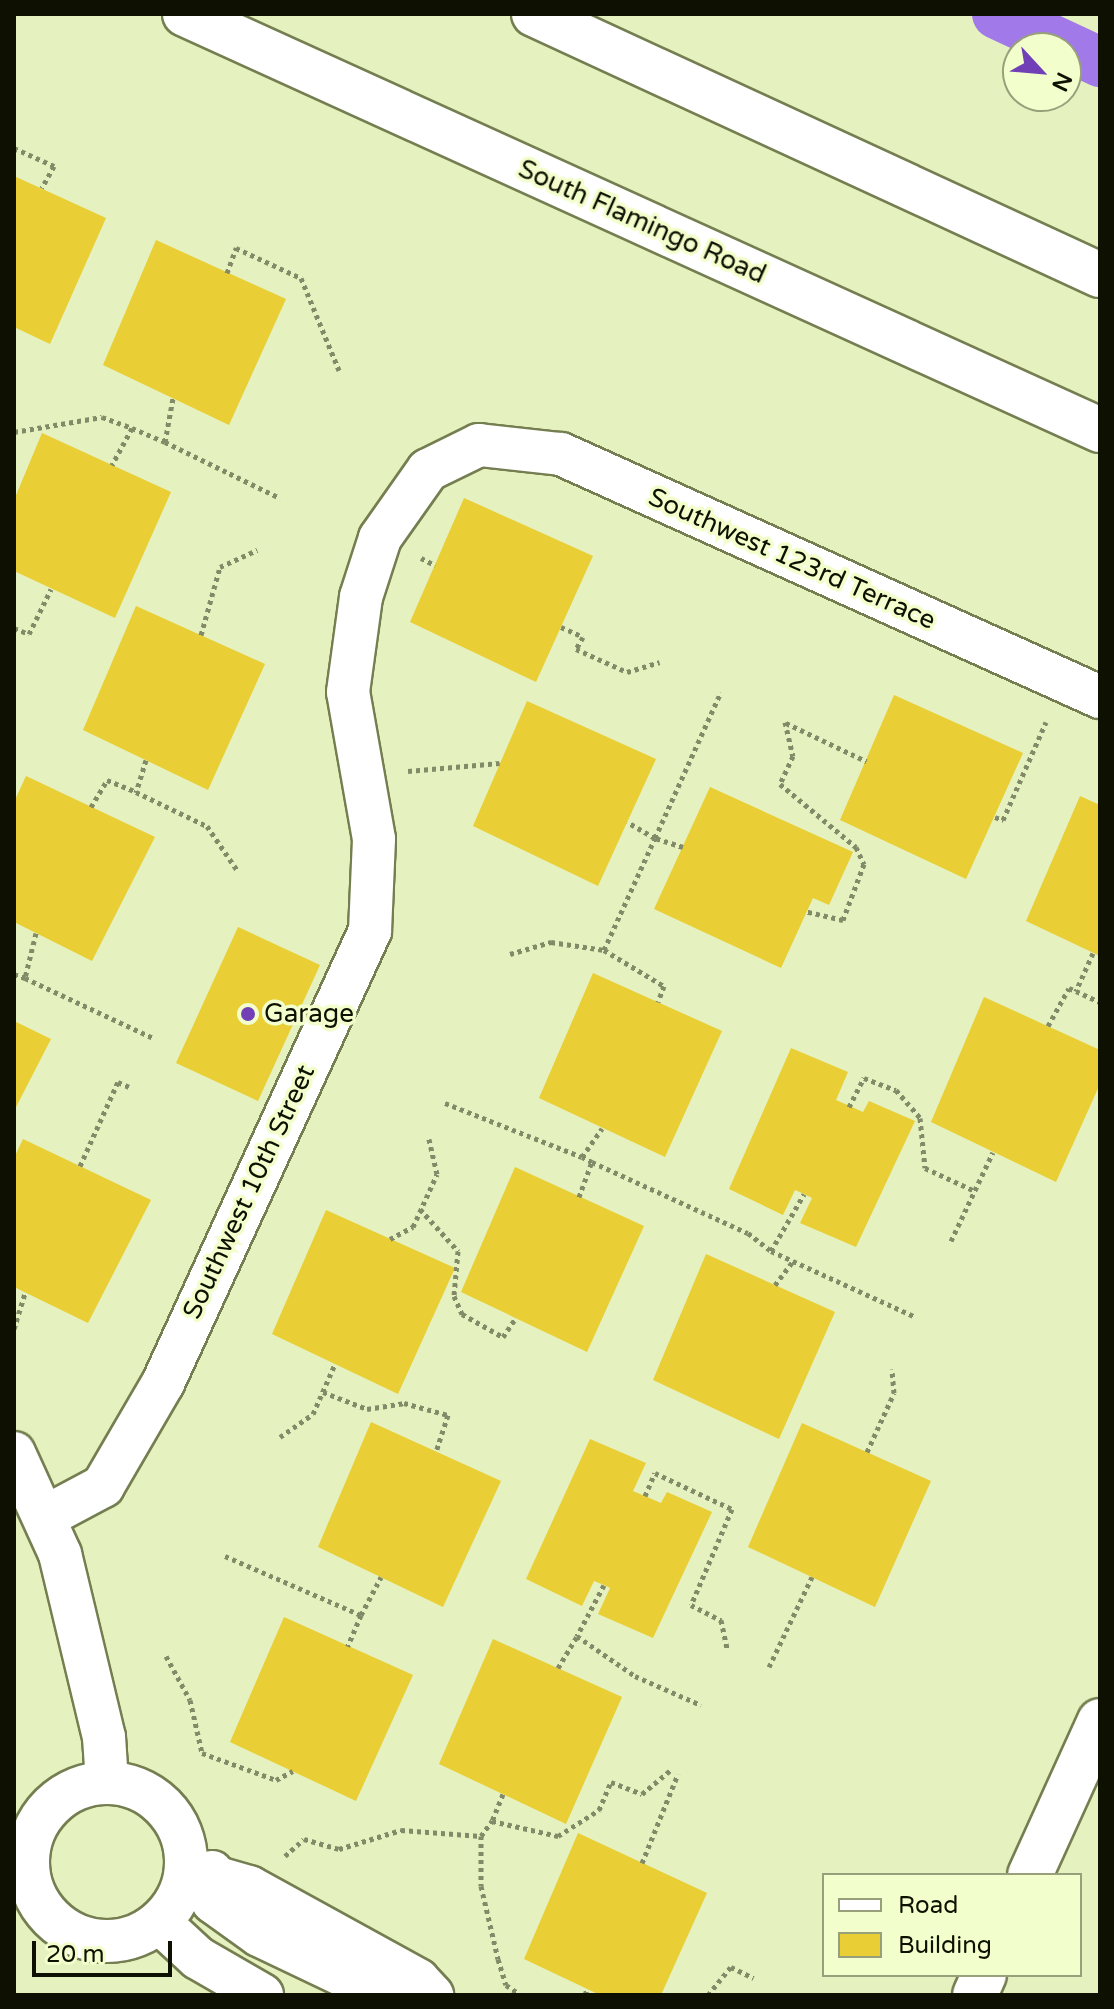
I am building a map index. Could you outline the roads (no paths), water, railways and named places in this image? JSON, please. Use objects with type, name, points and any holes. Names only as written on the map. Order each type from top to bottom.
[{"type":"main road","name":"South Flamingo Road","points":[[185,14],[1100,430]]},
{"type":"main road","points":[[534,14],[1100,275]]},
{"type":"main road","points":[[1031,1873],[1100,1721]]},
{"type":"street","name":"Southwest 123rd Terrace","points":[[479,445],[561,454],[1082,689]]},
{"type":"street","name":"Southwest 10th Street","points":[[45,1517],[103,1486],[163,1383],[370,931],[374,839],[348,692],[361,597],[380,538],[428,470],[479,445]]},
{"type":"street","points":[[14,1453],[45,1517],[95,1694],[107,1782]]},
{"type":"street","points":[[216,1876],[140,1935],[95,1941],[73,1935],[27,1907],[27,1862],[40,1819],[70,1791],[107,1782],[159,1801],[216,1876],[418,1980],[432,1995]]},
{"type":"street","points":[[216,1876],[213,1902],[248,1926],[385,1995]]},
{"type":"street","points":[[159,1922],[198,1958],[262,1995]]},
{"type":"waterway","points":[[997,14],[1100,62]]},
{"type":"place","name":"Garage","points":[[248,1014]]}]
